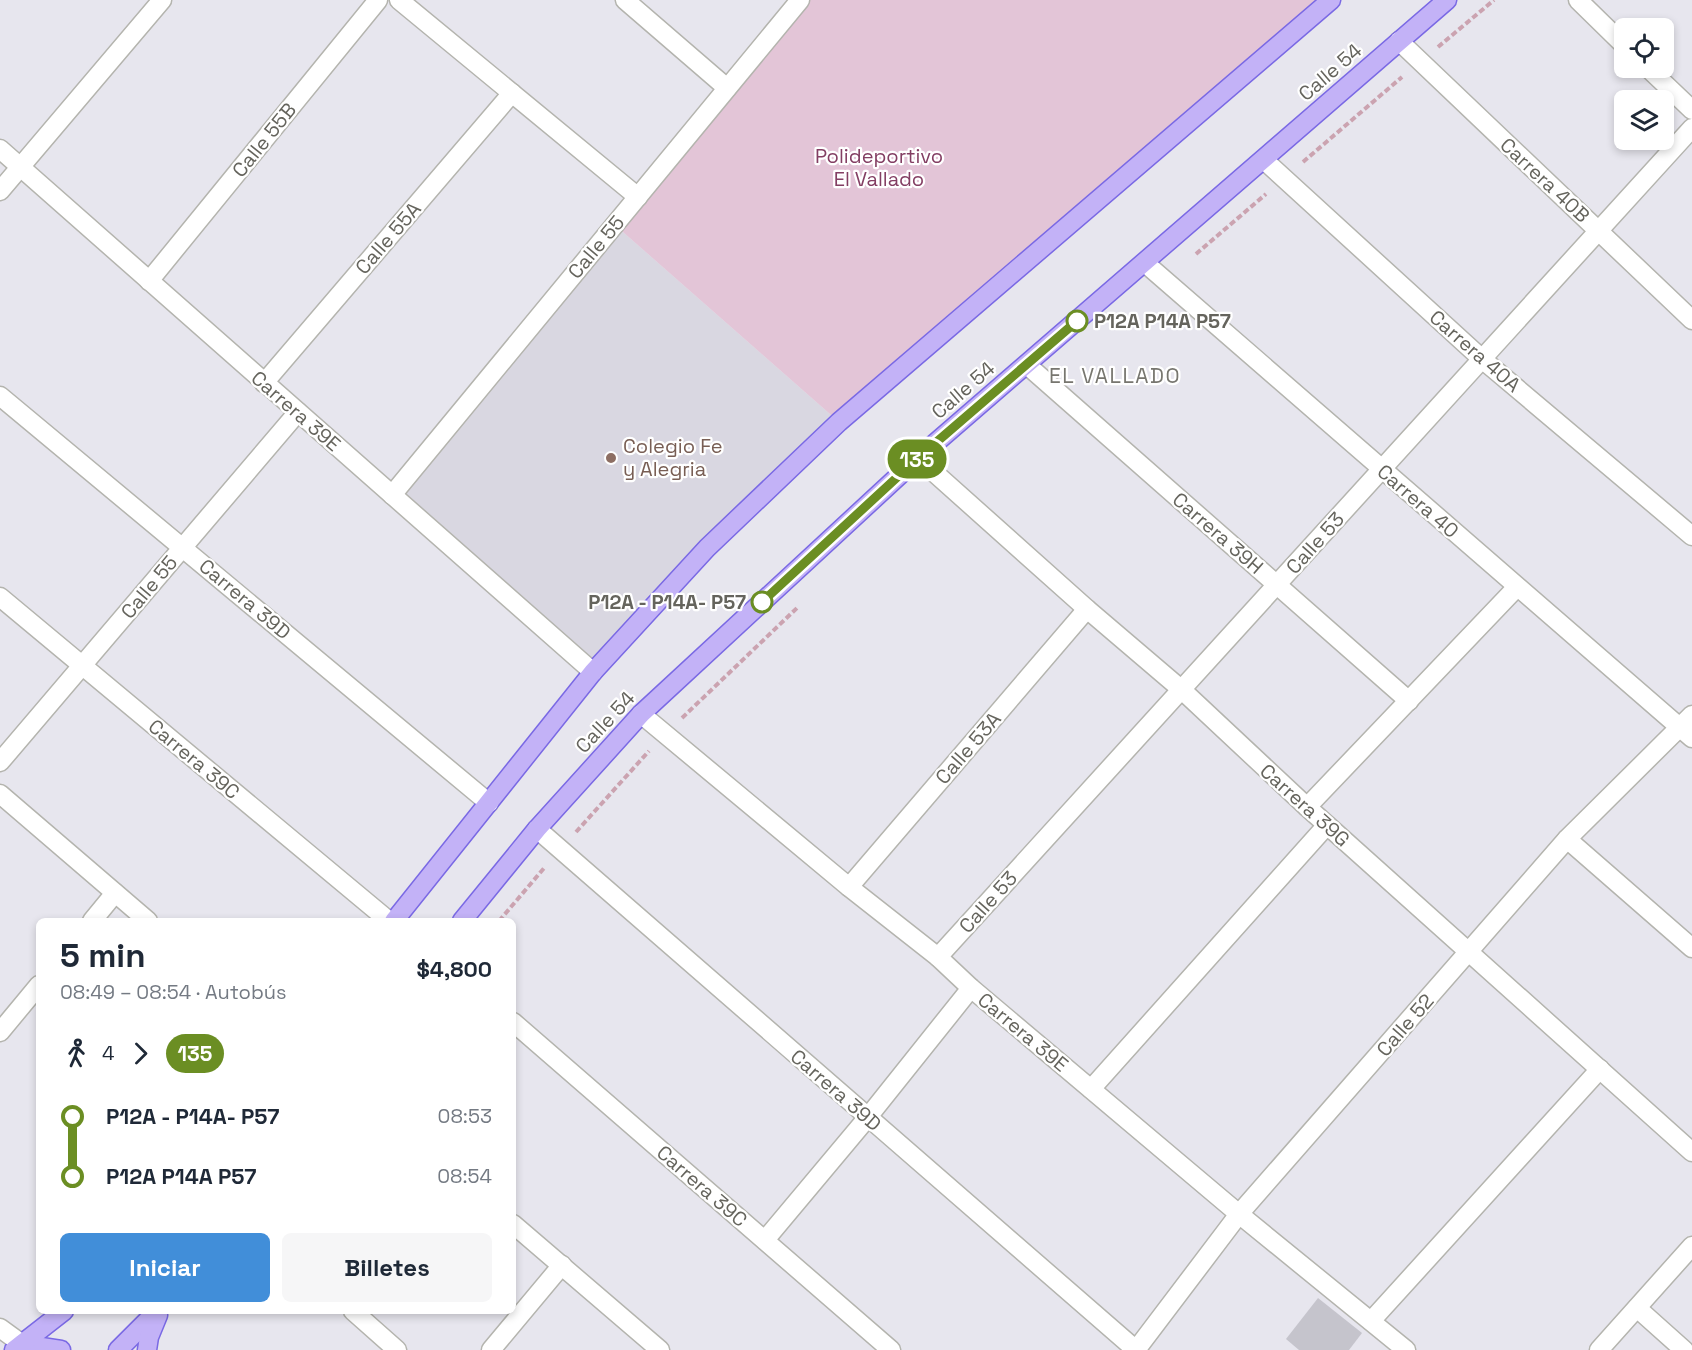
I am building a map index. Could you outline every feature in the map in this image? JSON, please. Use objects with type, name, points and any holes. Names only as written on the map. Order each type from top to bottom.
[{"type":"main road","name":"Calle 54","points":[[396,918],[593,672],[707,548],[839,422],[1331,0]]},
{"type":"main road","name":"Calle 54","points":[[464,918],[537,829],[641,714],[918,458],[1448,0]]},
{"type":"main road","points":[[19,1348],[60,1314]]},
{"type":"main road","points":[[118,1350],[155,1314]]},
{"type":"main road","points":[[147,1350],[157,1314]]},
{"type":"main road","points":[[19,1348],[61,1350]]},
{"type":"street","points":[[0,191],[161,0]]},
{"type":"street","name":"Calle 55B","points":[[149,281],[378,0]]},
{"type":"street","points":[[399,0],[638,197]]},
{"type":"street","points":[[625,0],[728,88]]},
{"type":"street","name":"Calle 55","points":[[392,495],[800,0]]},
{"type":"street","points":[[1578,0],[1614,35]]},
{"type":"street","name":"Carrera 40B","points":[[1398,41],[1692,320]]},
{"type":"street","points":[[1658,78],[1692,110]]},
{"type":"street","name":"Calle 55A","points":[[264,383],[512,93]]},
{"type":"street","name":"Calle 53","points":[[938,957],[1692,128]]},
{"type":"street","name":"Carrera 39E","points":[[0,149],[593,672]]},
{"type":"street","name":"Carrera 40A","points":[[1264,160],[1482,359],[1692,536]]},
{"type":"street","name":"Carrera 40","points":[[1145,263],[1517,586],[1688,727]]},
{"type":"street","name":"Carrera 39H","points":[[1027,365],[1408,701]]},
{"type":"street","name":"Carrera 39D","points":[[0,396],[489,803]]},
{"type":"street","name":"Calle 55","points":[[0,762],[298,412]]},
{"type":"street","name":"Carrera 39G","points":[[918,458],[1087,609],[1182,690],[1307,807],[1692,1152]]},
{"type":"street","points":[[1307,807],[1517,586]]},
{"type":"street","name":"Carrera 39C","points":[[0,597],[385,918]]},
{"type":"street","name":"Calle 53A","points":[[849,887],[1087,609]]},
{"type":"street","name":"Carrera 39E","points":[[641,714],[849,887],[938,957],[971,988],[1239,1214],[1406,1350]]},
{"type":"street","name":"Calle 52","points":[[1136,1350],[1239,1214],[1567,839],[1688,727]]},
{"type":"street","points":[[0,794],[144,918]]},
{"type":"street","points":[[1091,1089],[1327,825]]},
{"type":"street","name":"Carrera 39D","points":[[537,829],[1136,1350]]},
{"type":"street","points":[[1567,839],[1692,948]]},
{"type":"street","points":[[94,918],[115,893]]},
{"type":"street","points":[[765,1240],[868,1117],[971,988]]},
{"type":"street","points":[[0,1032],[36,989]]},
{"type":"street","name":"Carrera 39C","points":[[516,1025],[891,1350]]},
{"type":"street","points":[[1371,1321],[1600,1069]]},
{"type":"street","points":[[516,1227],[660,1350]]},
{"type":"street","points":[[1599,1350],[1692,1246]]},
{"type":"street","points":[[491,1350],[562,1265]]},
{"type":"street","points":[[1637,1308],[1684,1350]]},
{"type":"street","points":[[355,1314],[397,1350]]},
{"type":"street","points":[[0,1328],[19,1348]]},
{"type":"path","points":[[1165,280],[1494,0]]},
{"type":"path","points":[[502,918],[560,849],[665,734],[800,604]]},
{"type":"shaded area","name":"Colegio Fe y Alegria","points":[[615,225],[839,422],[593,672],[392,495]]},
{"type":"green space","name":"Polideportivo El Vallado","points":[[800,0],[1331,0],[839,422],[615,225]]},
{"type":"building","points":[[1318,1298],[1362,1333],[1349,1350],[1299,1350],[1286,1339]]},
{"type":"bus line","name":"135","points":[[762,602],[918,458],[1077,321]]},
{"type":"place","name":"P12A P14A P57","points":[[1077,321]]},
{"type":"place","name":"Colegio Fe y Alegria","points":[[611,458]]},
{"type":"place","name":"P12A - P14A- P57","points":[[762,602]]},
{"type":"district","name":"EL VALLADO","points":[[1115,376]]}]
